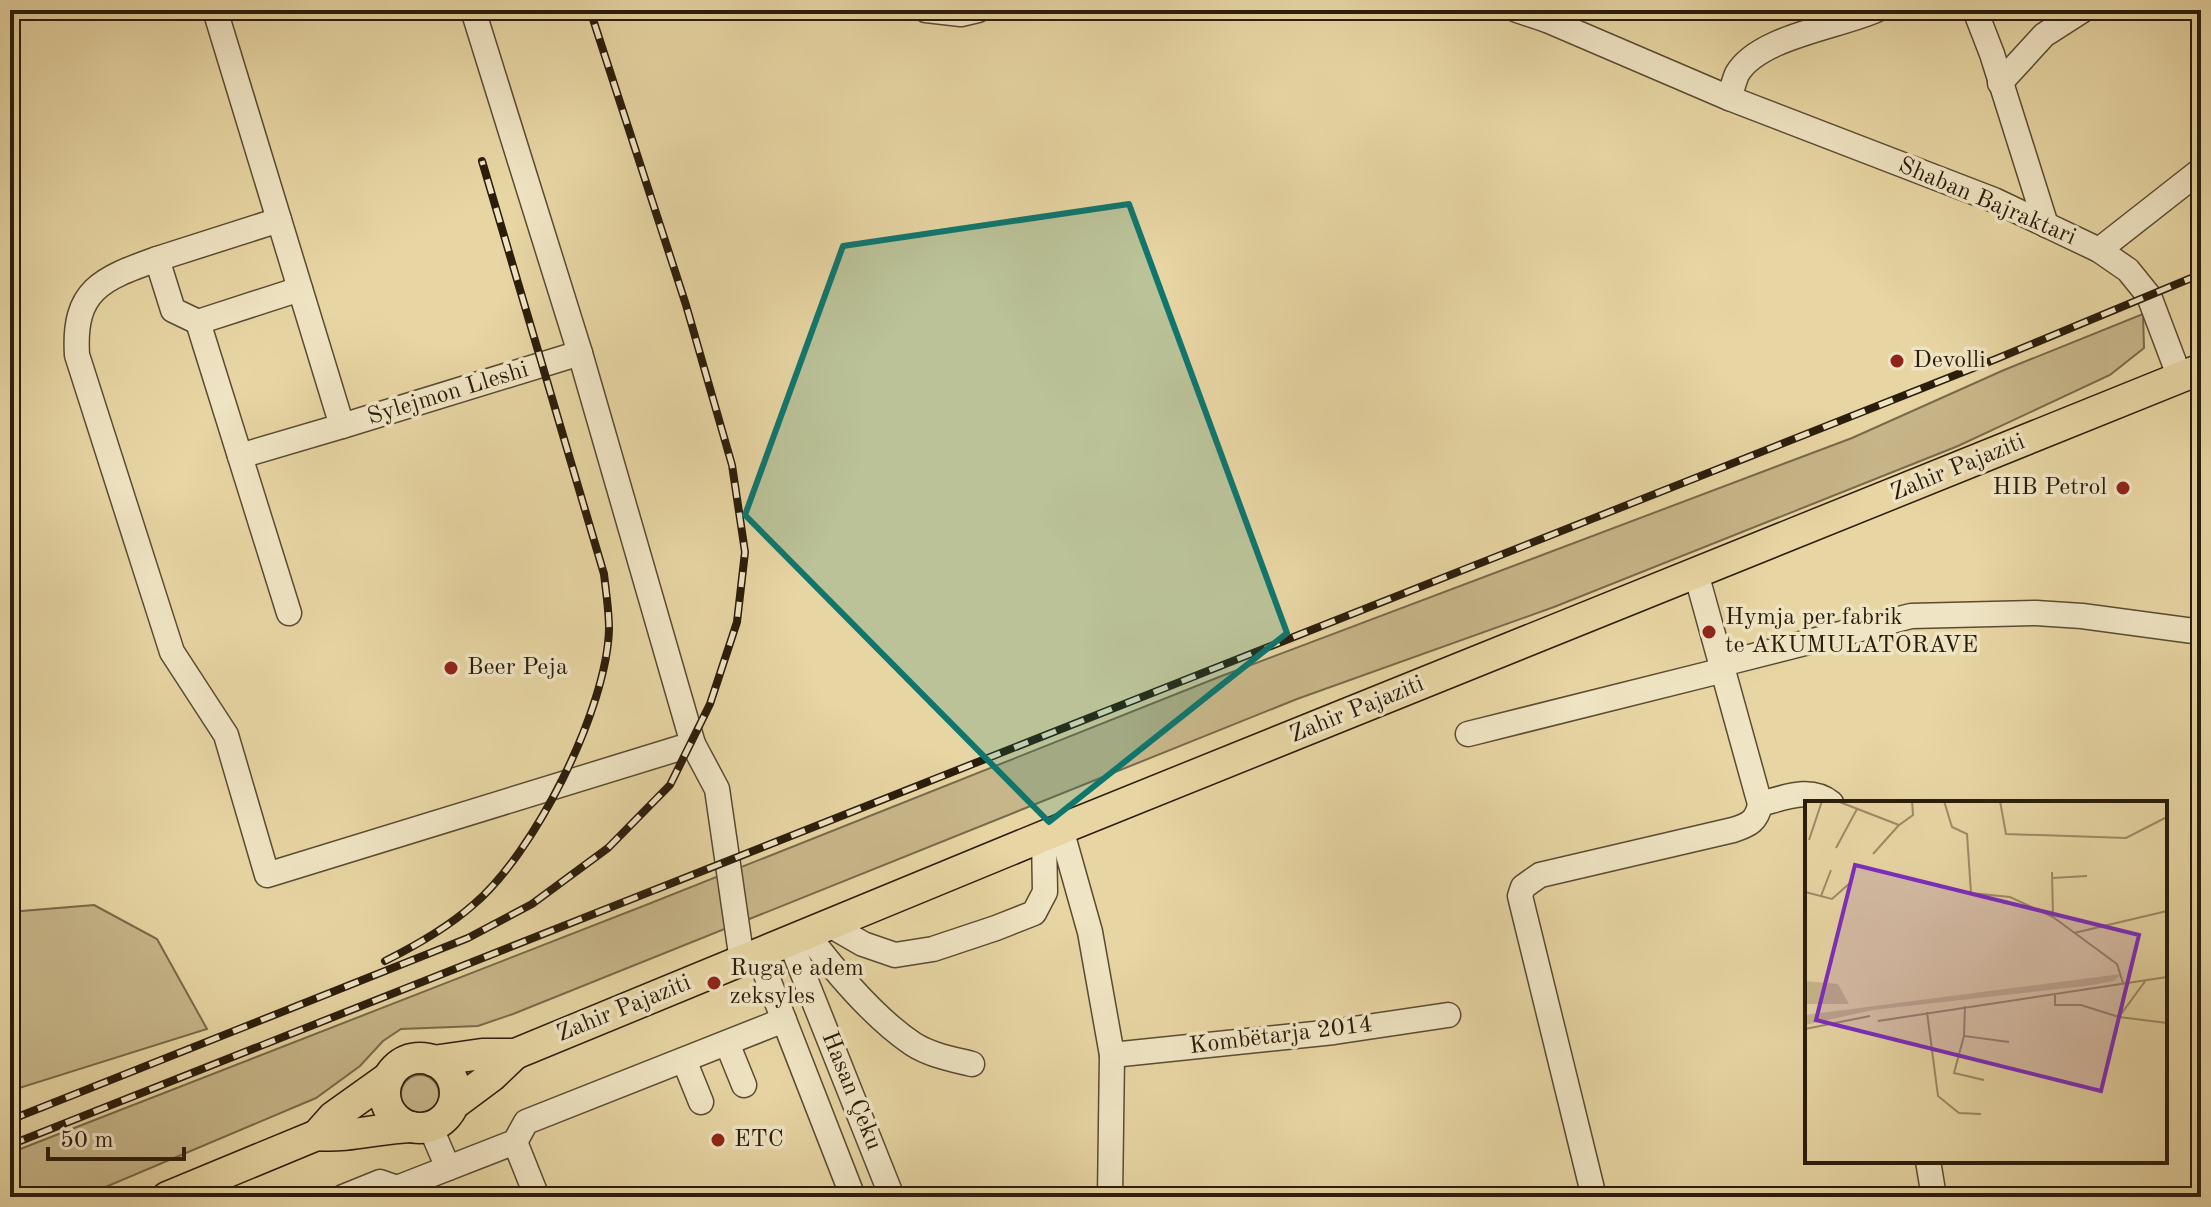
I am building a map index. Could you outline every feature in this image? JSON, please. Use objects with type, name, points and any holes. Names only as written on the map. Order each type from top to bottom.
[{"type":"main road","name":"Zahir Pajaziti","points":[[453,1105],[515,1054],[1052,833],[2190,374]]},
{"type":"main road","name":"Zahir Pajaziti","points":[[433,1061],[482,1054],[515,1054]]},
{"type":"main road","points":[[167,1197],[317,1135],[333,1117],[389,1077],[403,1062],[423,1058],[433,1061],[448,1073],[453,1083],[453,1105],[446,1116],[421,1126],[368,1130],[340,1137],[317,1135]]},
{"type":"main road","points":[[389,1077],[385,1096],[387,1106],[400,1122],[421,1126]]},
{"type":"street","name":"Sylejmon Lleshi","points":[[215,10],[342,426],[580,353]]},
{"type":"street","points":[[473,10],[580,353],[693,744],[717,789],[750,958],[784,1020],[853,1197]]},
{"type":"street","points":[[926,10],[961,14],[978,10]]},
{"type":"street","name":"Shaban Bajraktari","points":[[1517,10],[1545,15],[1729,98],[1994,200],[2099,250],[2128,270],[2149,296],[2190,374]]},
{"type":"street","points":[[1729,98],[1737,74],[1752,56],[1790,39],[1876,10]]},
{"type":"street","points":[[1975,10],[2046,225]]},
{"type":"street","points":[[2000,83],[2044,35],[2083,10]]},
{"type":"street","points":[[2099,250],[2201,170]]},
{"type":"street","points":[[279,220],[121,272],[97,288],[82,304],[75,328],[77,355],[172,652],[226,735],[267,875],[693,744]]},
{"type":"street","points":[[157,259],[173,310],[198,322],[300,289]]},
{"type":"street","points":[[198,322],[289,613]]},
{"type":"street","points":[[240,456],[342,426]]},
{"type":"street","points":[[1594,1197],[1521,907],[1523,887],[1540,875],[1749,825],[1758,816],[1760,804],[1696,573]]},
{"type":"street","points":[[1468,734],[1911,616],[2036,613],[2201,632]]},
{"type":"street","points":[[1760,804],[1808,793],[1823,796],[1829,801]]},
{"type":"street","points":[[809,933],[863,944],[895,955],[933,949],[1034,913],[1045,892],[1052,833]]},
{"type":"street","points":[[1052,833],[1090,932],[1112,1055],[1110,1197]]},
{"type":"street","points":[[809,933],[836,972],[913,1044],[938,1056],[972,1064]]},
{"type":"street","name":"Hasan Çeku","points":[[809,933],[892,1197]]},
{"type":"street","name":"Kombëtarja 2014","points":[[1112,1055],[1334,1032],[1448,1015]]},
{"type":"street","points":[[343,1197],[380,1182],[399,1193],[448,1168],[515,1142],[526,1122],[784,1020]]},
{"type":"street","points":[[727,1043],[744,1085]]},
{"type":"street","points":[[684,1060],[701,1102]]},
{"type":"street","points":[[421,1126],[448,1168]]},
{"type":"street","points":[[515,1142],[537,1197]]},
{"type":"street","points":[[1928,1163],[1934,1197]]},
{"type":"highlighted area","points":[[1129,204],[1287,633],[1049,822],[745,515],[843,246]]},
{"type":"shaded area","points":[[2143,314],[2144,348],[2110,375],[1958,446],[1554,607],[1297,699],[513,1014],[478,1026],[401,1029],[383,1041],[360,1066],[316,1098],[82,1197],[10,1197],[10,1153],[1219,677],[1852,438],[2004,370]]},
{"type":"shaded area","points":[[94,905],[157,939],[207,1029],[10,1091],[10,912]]},
{"type":"shaded area","points":[[420,1075],[434,1080],[439,1094],[434,1108],[420,1113],[406,1108],[401,1094],[406,1080]]},
{"type":"railway","points":[[10,1120],[468,938],[532,904],[608,848],[670,785],[710,704],[737,622],[745,552],[732,465],[686,305],[590,10]]},
{"type":"railway","points":[[385,961],[431,936],[473,905],[520,852],[563,778],[581,738],[605,662],[609,629],[604,574],[482,161]]},
{"type":"railway","points":[[10,1145],[1996,359],[2201,274]]},
{"type":"place","name":"Devolli","points":[[1897,361]]},
{"type":"place","name":"HIB Petrol","points":[[2123,488]]},
{"type":"place","name":"Hymja per fabrik te AKUMULATORAVE","points":[[1709,632]]},
{"type":"place","name":"Beer Peja","points":[[451,668]]},
{"type":"place","name":"Ruga e adem zeksyles","points":[[714,983]]},
{"type":"place","name":"ETC","points":[[718,1140]]}]
